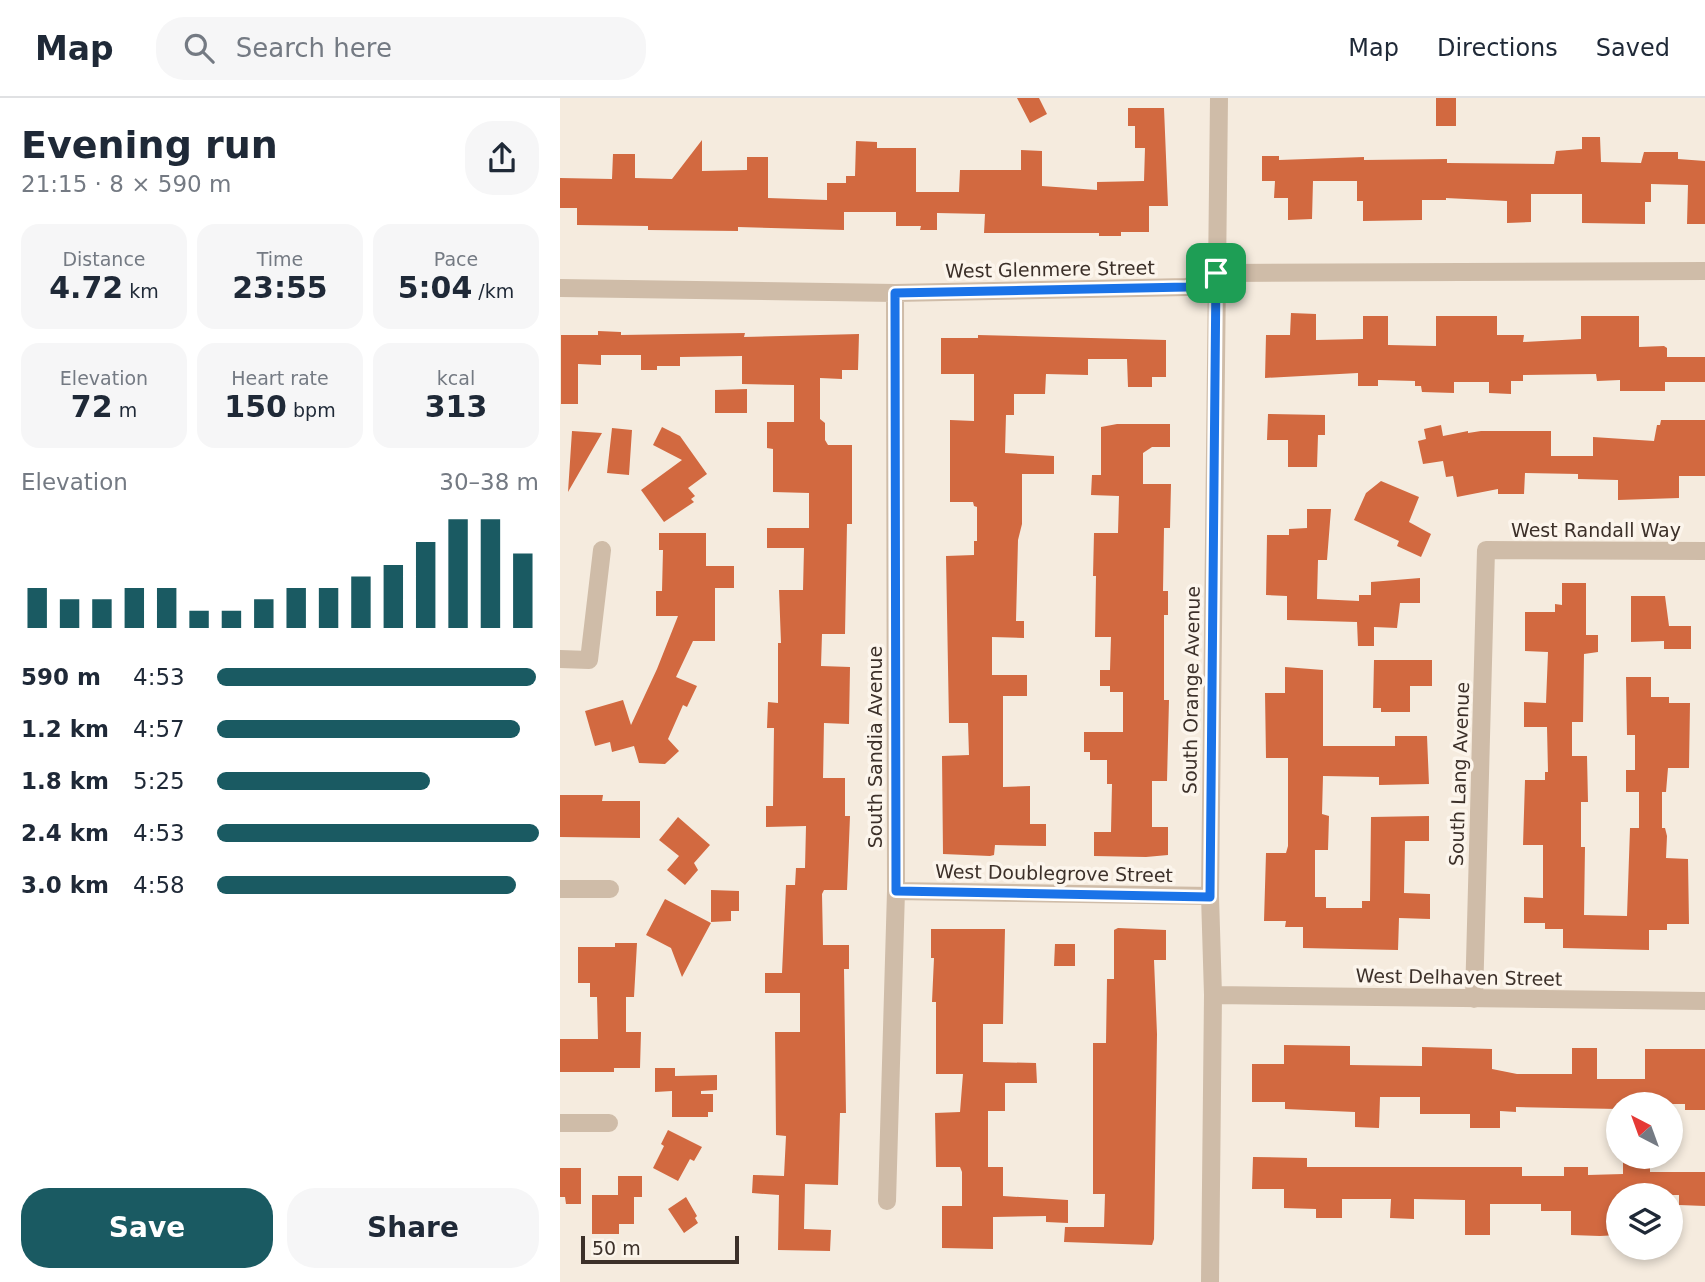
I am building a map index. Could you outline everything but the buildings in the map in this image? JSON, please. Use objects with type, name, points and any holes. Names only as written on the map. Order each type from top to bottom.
[{"type":"street","name":"South Orange Avenue","points":[[1210,1282],[1213,995],[1210,897],[1219,98]]},
{"type":"street","name":"West Glenmere Street","points":[[560,288],[895,293],[1187,287],[1216,273],[1705,271]]},
{"type":"street","name":"South Sandia Avenue","points":[[887,1201],[896,891],[895,293]]},
{"type":"street","points":[[560,660],[589,660],[602,550]]},
{"type":"street","name":"West Randall Way","points":[[1486,550],[1705,551]]},
{"type":"street","name":"South Lang Avenue","points":[[1474,999],[1486,550]]},
{"type":"street","points":[[560,889],[610,889]]},
{"type":"street","name":"West Doublegrove Street","points":[[896,891],[1210,897]]},
{"type":"street","name":"West Delhaven Street","points":[[1213,995],[1705,1001]]},
{"type":"street","points":[[560,1123],[609,1123]]},
{"type":"route","points":[[1216,273],[1210,897],[896,891],[895,293],[1187,287],[1216,273]]}]
